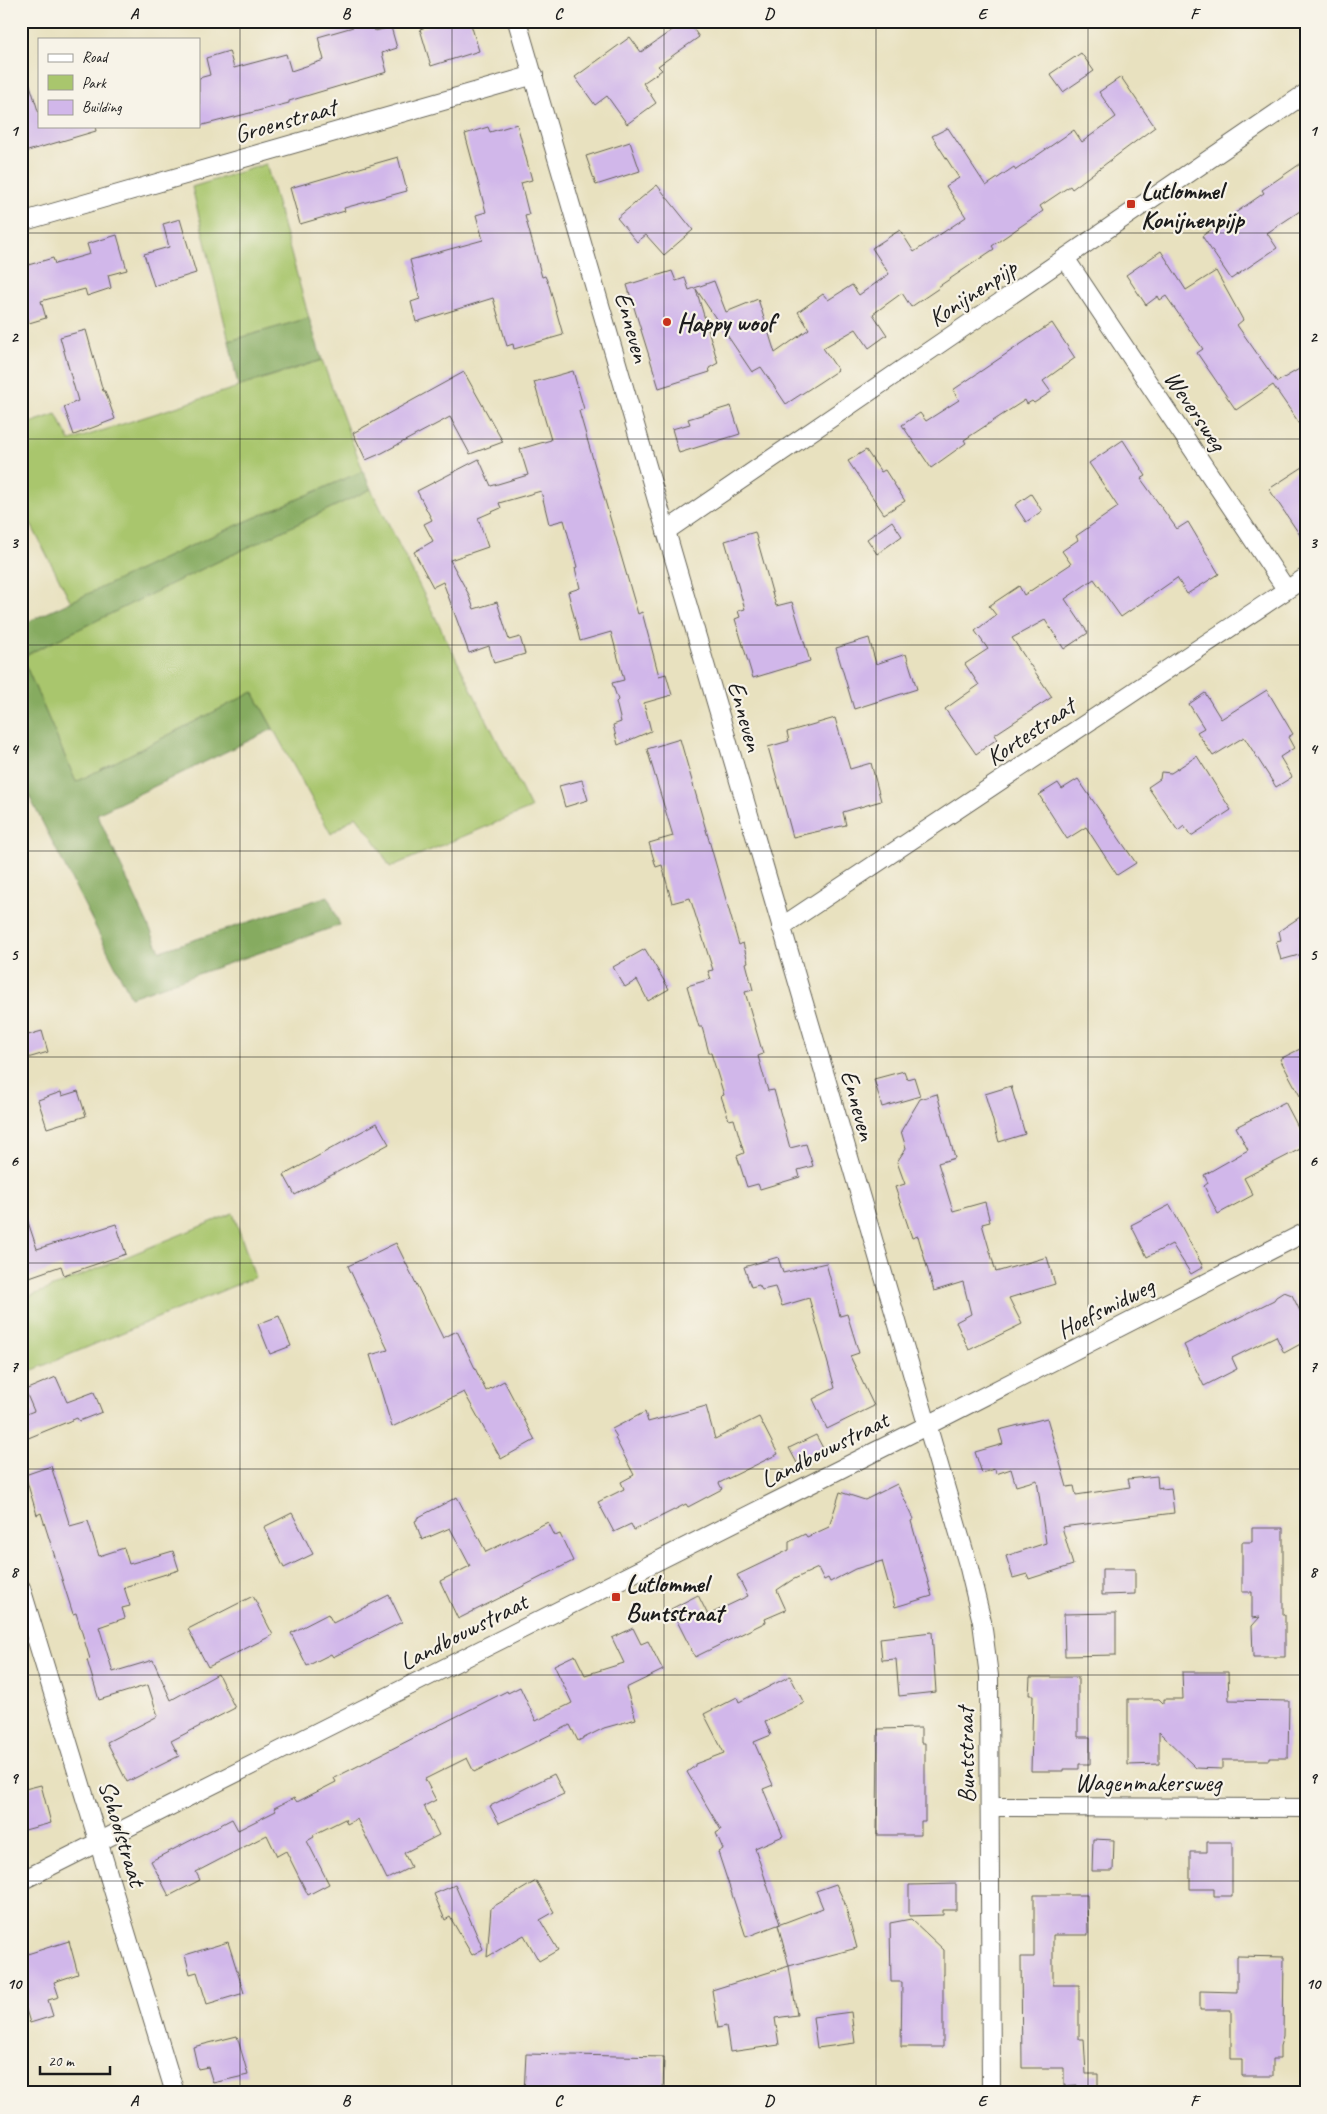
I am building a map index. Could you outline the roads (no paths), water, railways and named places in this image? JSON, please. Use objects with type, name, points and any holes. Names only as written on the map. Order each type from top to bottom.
[{"type":"street","name":"Enneven","points":[[517,21],[926,1426]]},
{"type":"street","name":"Groenstraat","points":[[21,222],[534,75]]},
{"type":"street","name":"Konijnenpijp","points":[[666,531],[1306,93]]},
{"type":"street","name":"Weversweg","points":[[1065,258],[1286,590]]},
{"type":"street","name":"Kortestraat","points":[[781,927],[1306,576]]},
{"type":"street","name":"Hoefsmidweg","points":[[926,1426],[1306,1232]]},
{"type":"street","name":"Buntstraat","points":[[926,1426],[969,1568],[982,1622],[989,1676],[991,2093]]},
{"type":"street","name":"Landbouwstraat","points":[[21,1881],[926,1426]]},
{"type":"street","name":"Schoolstraat","points":[[21,1588],[100,1841],[175,2093]]},
{"type":"street","name":"Wagenmakersweg","points":[[991,1807],[1306,1808]]},
{"type":"place","name":"Lutlommel Konijnenpijp","points":[[1131,204]]},
{"type":"place","name":"Happy woof","points":[[667,322]]},
{"type":"place","name":"Lutlommel Buntstraat","points":[[616,1597]]}]
